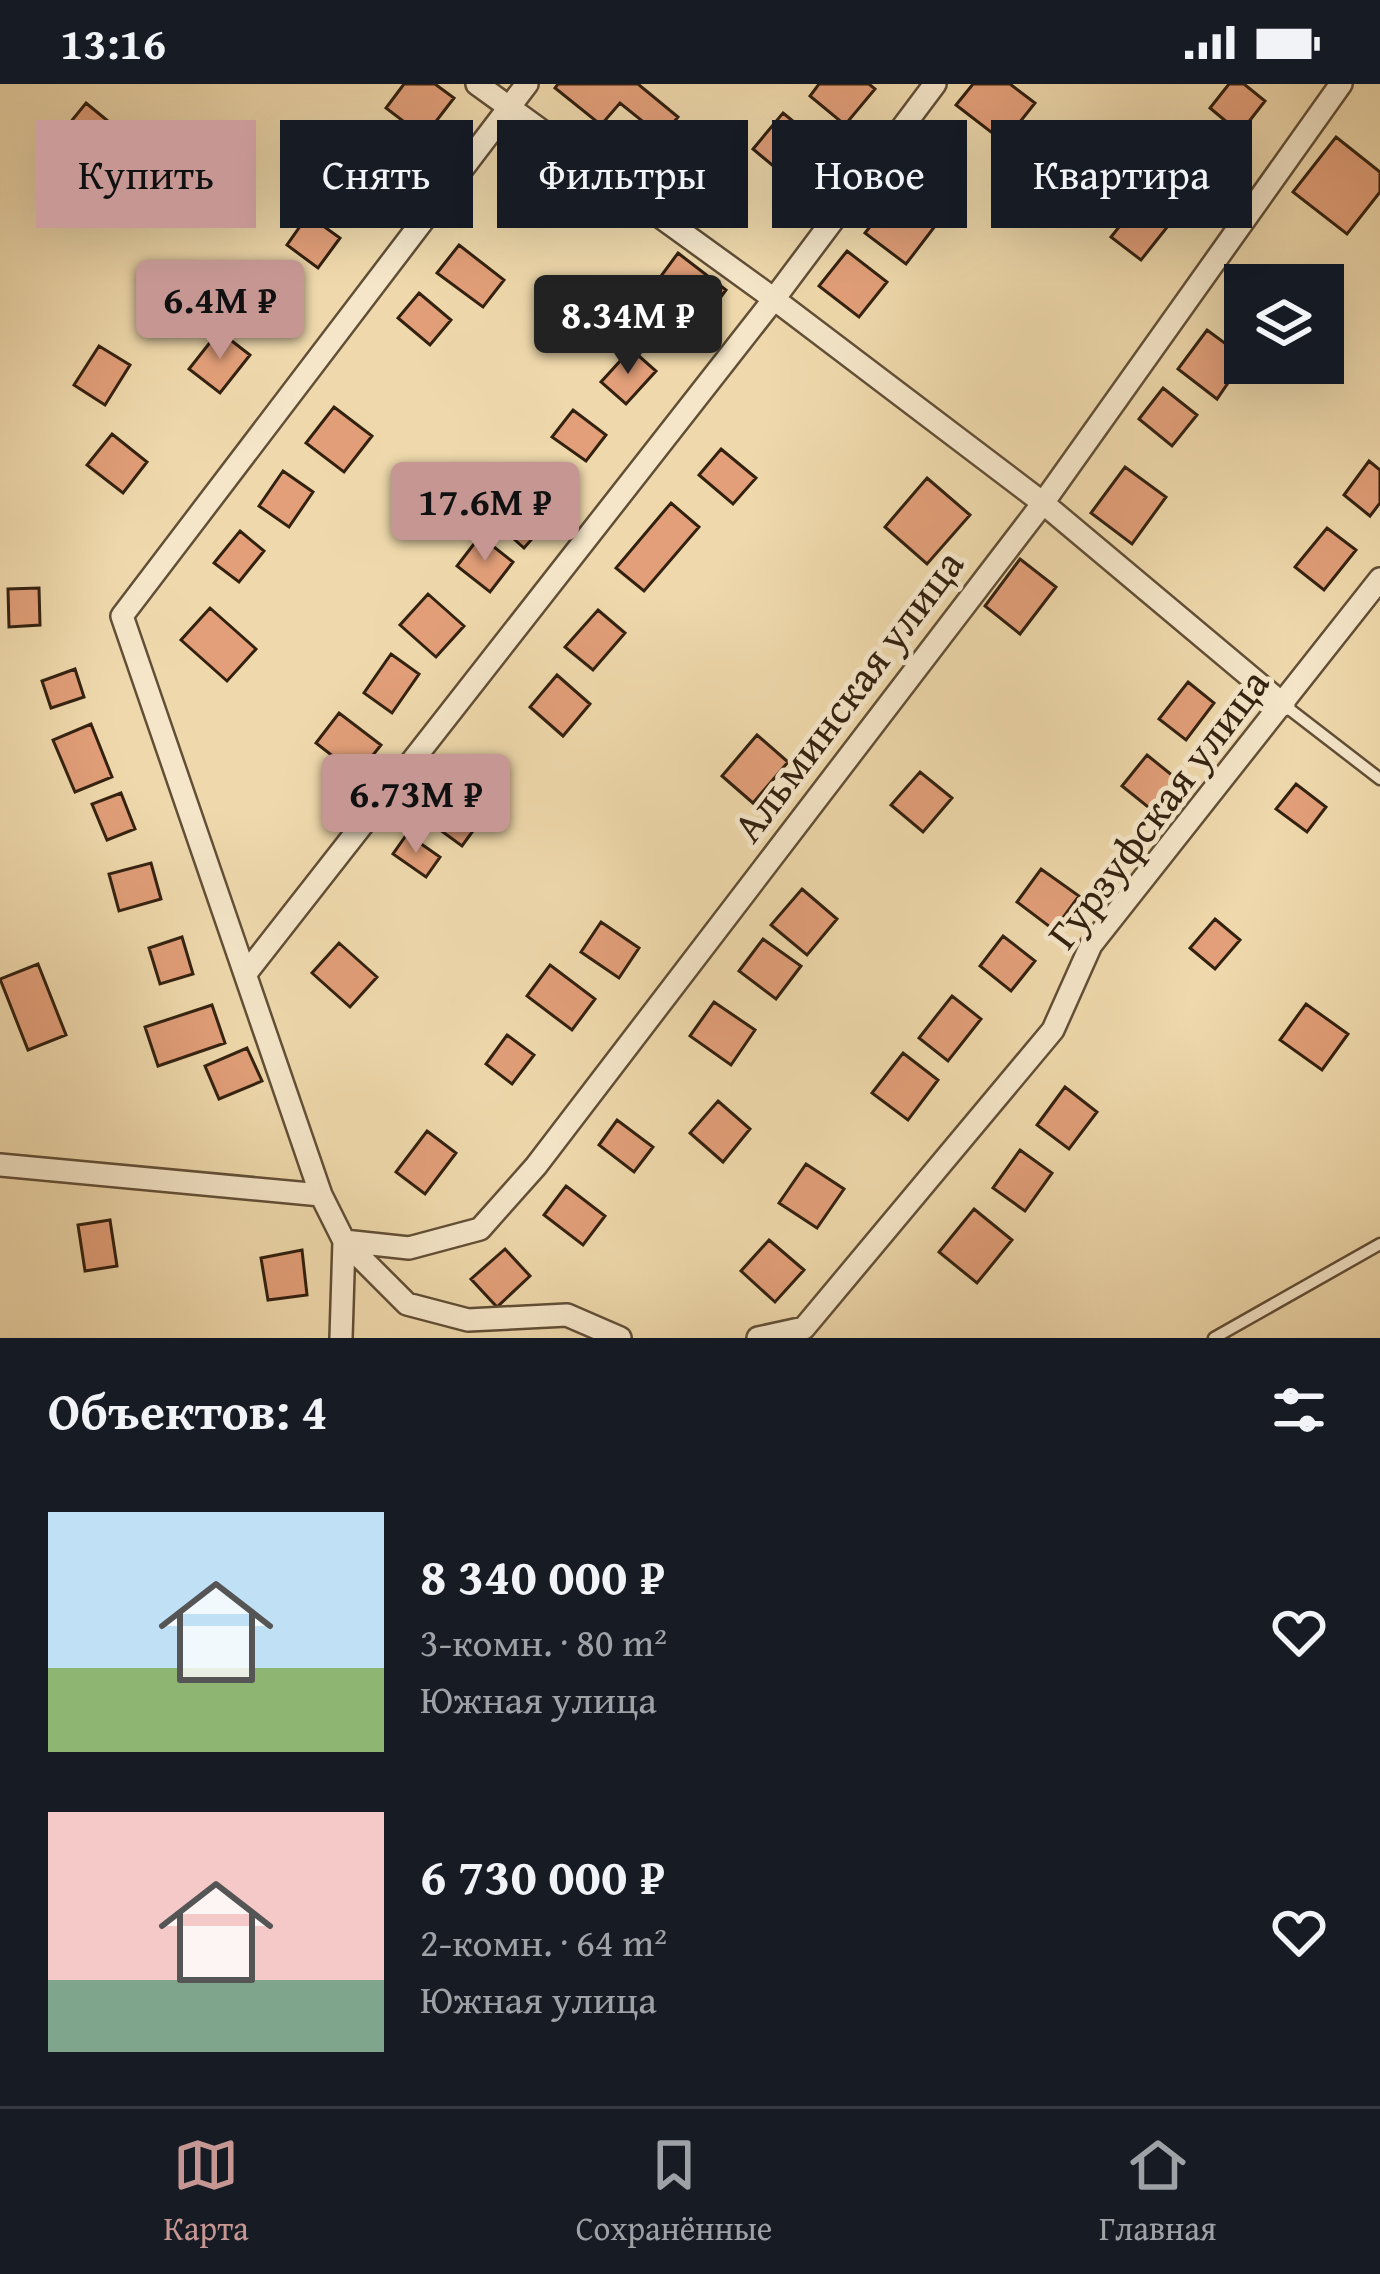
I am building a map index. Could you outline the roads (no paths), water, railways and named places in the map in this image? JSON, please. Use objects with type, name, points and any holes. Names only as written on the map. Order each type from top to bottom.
[{"type":"street","points":[[477,84],[774,299],[1043,503],[1284,705]]},
{"type":"street","points":[[527,84],[122,616],[321,1195],[344,1241],[407,1304],[468,1320],[567,1315],[620,1338]]},
{"type":"street","points":[[247,972],[774,299],[935,84]]},
{"type":"street","name":"Альминская улица","points":[[344,1241],[409,1249],[480,1228],[536,1166],[1043,503],[1341,84]]},
{"type":"street","name":"Гурзуфская улица","points":[[758,1338],[801,1333],[1053,1030],[1091,945],[1380,579]]},
{"type":"street","points":[[0,1165],[321,1195]]},
{"type":"street","points":[[341,1338],[344,1241]]},
{"type":"lane","points":[[1284,705],[1380,779]]},
{"type":"lane","points":[[1214,1338],[1380,1244]]}]
